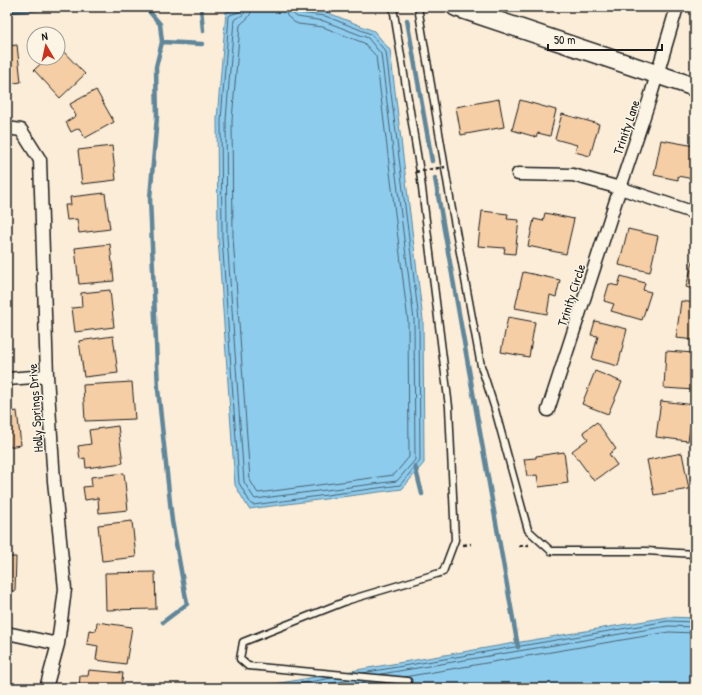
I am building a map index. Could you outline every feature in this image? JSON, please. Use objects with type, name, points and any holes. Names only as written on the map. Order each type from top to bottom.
[{"type":"main road","points":[[456,7],[695,87]]},
{"type":"street","name":"Trinity Lane","points":[[620,188],[658,74],[677,7]]},
{"type":"street","name":"Holly Springs Drive","points":[[7,128],[21,130],[40,160],[47,376],[54,481],[64,589],[58,644],[46,688]]},
{"type":"street","points":[[518,174],[573,175],[620,188],[695,214]]},
{"type":"street","name":"Trinity Circle","points":[[548,410],[620,188]]},
{"type":"street","points":[[7,379],[47,376]]},
{"type":"street","points":[[7,633],[58,644]]},
{"type":"lane","points":[[393,7],[449,406],[455,540],[443,572],[349,600],[243,642],[240,660],[248,666],[408,681]]},
{"type":"lane","points":[[418,7],[481,366],[494,406],[528,530],[551,551],[646,551],[695,554]]},
{"type":"path","points":[[417,172],[445,167]]},
{"type":"path","points":[[519,546],[530,545]]},
{"type":"water","points":[[244,7],[286,7],[326,12],[374,31],[390,50],[423,320],[424,463],[402,489],[249,509],[235,485],[218,237],[217,119],[226,12]]},
{"type":"water","points":[[668,617],[695,618],[695,688],[251,688]]},
{"type":"building","points":[[17,45],[21,82],[7,84],[7,46]]},
{"type":"building","points":[[66,54],[85,74],[60,98],[34,70],[38,66],[66,66]]},
{"type":"building","points":[[96,90],[114,122],[85,138],[79,128],[71,132],[66,122],[76,116],[70,104]]},
{"type":"building","points":[[499,99],[504,127],[461,135],[456,107]]},
{"type":"building","points":[[520,100],[556,110],[550,136],[538,133],[536,137],[512,130]]},
{"type":"building","points":[[562,114],[599,124],[590,156],[575,152],[577,145],[555,139]]},
{"type":"building","points":[[661,140],[695,146],[695,169],[693,179],[678,176],[678,180],[654,175]]},
{"type":"building","points":[[112,146],[116,180],[82,184],[78,150]]},
{"type":"building","points":[[105,193],[110,229],[79,233],[77,219],[67,220],[65,205],[71,205],[70,197]]},
{"type":"building","points":[[482,211],[508,214],[507,219],[519,220],[515,254],[504,253],[505,248],[478,246]]},
{"type":"building","points":[[545,213],[574,219],[566,254],[528,246],[534,219],[543,221]]},
{"type":"building","points":[[628,229],[658,236],[650,272],[619,265]]},
{"type":"building","points":[[110,244],[114,281],[79,284],[75,248]]},
{"type":"building","points":[[695,254],[695,290],[686,287]]},
{"type":"building","points":[[523,272],[560,280],[556,297],[550,295],[547,314],[515,308]]},
{"type":"building","points":[[621,276],[645,283],[643,290],[651,292],[642,320],[611,311],[614,304],[604,301],[609,284],[618,286]]},
{"type":"building","points":[[110,290],[114,327],[75,332],[72,308],[82,307],[81,293]]},
{"type":"building","points":[[681,301],[695,303],[695,340],[676,338]]},
{"type":"building","points":[[508,317],[535,322],[529,357],[501,352]]},
{"type":"building","points":[[595,321],[627,329],[618,366],[592,359],[598,336],[591,335]]},
{"type":"building","points":[[113,336],[118,373],[84,377],[79,341]]},
{"type":"building","points":[[666,351],[695,353],[695,390],[664,388]]},
{"type":"building","points":[[595,371],[622,382],[608,414],[582,404]]},
{"type":"building","points":[[132,382],[135,419],[85,421],[83,385]]},
{"type":"building","points":[[661,401],[695,405],[695,422],[691,422],[688,441],[656,437]]},
{"type":"building","points":[[17,411],[21,445],[7,447],[7,413]]},
{"type":"building","points":[[597,422],[616,449],[609,454],[617,465],[594,481],[572,451],[588,439],[583,432]]},
{"type":"building","points":[[118,426],[123,463],[86,468],[85,458],[80,459],[78,446],[91,444],[89,430]]},
{"type":"building","points":[[564,452],[568,483],[539,487],[537,475],[527,476],[524,459]]},
{"type":"building","points":[[682,453],[689,489],[654,495],[647,460]]},
{"type":"building","points":[[124,473],[128,510],[99,513],[98,498],[85,500],[83,487],[92,486],[91,477]]},
{"type":"building","points":[[132,521],[136,557],[102,561],[98,525]]},
{"type":"building","points":[[7,557],[16,557],[15,591],[7,591]]},
{"type":"building","points":[[155,572],[156,609],[106,610],[105,573]]},
{"type":"building","points":[[97,622],[132,627],[126,664],[96,660],[98,646],[87,644],[89,630],[96,631]]},
{"type":"building","points":[[7,668],[11,670],[7,682]]},
{"type":"building","points":[[89,670],[123,673],[121,688],[79,688],[80,676],[88,676]]},
{"type":"waterway","points":[[11,11],[62,7]]},
{"type":"waterway","points":[[134,7],[148,10],[160,24],[162,42],[202,44]]},
{"type":"waterway","points":[[201,7],[203,31]]},
{"type":"waterway","points":[[407,20],[432,161]]},
{"type":"waterway","points":[[162,42],[156,67],[157,117],[150,198],[158,389],[172,521],[187,604],[163,622]]},
{"type":"waterway","points":[[435,178],[518,647]]},
{"type":"waterway","points":[[415,466],[422,494]]}]
